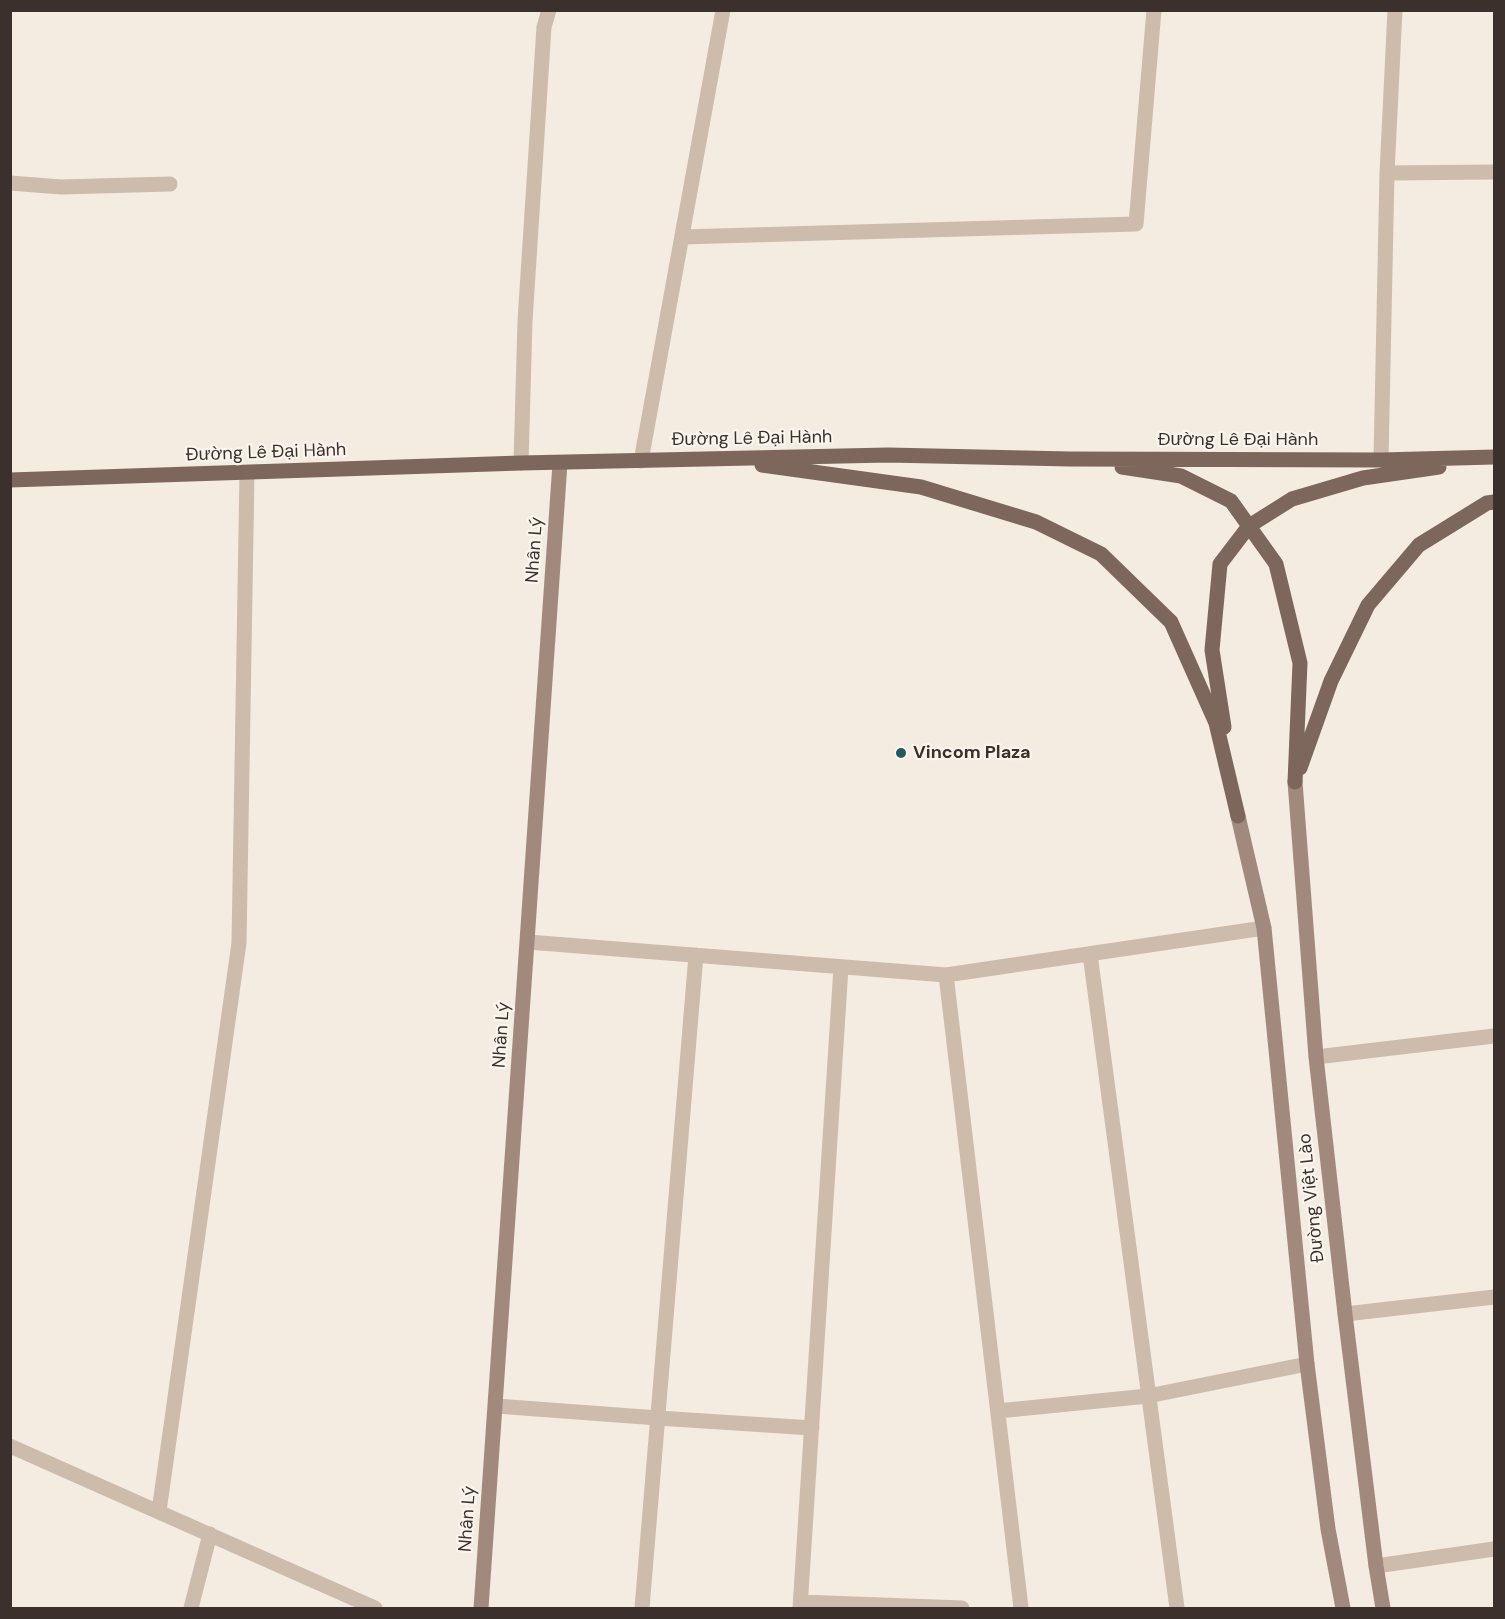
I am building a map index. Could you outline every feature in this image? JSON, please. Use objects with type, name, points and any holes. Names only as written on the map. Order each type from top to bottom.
[{"type":"main road","name":"Đường Lê Đại Hành","points":[[10,480],[888,455],[1070,459],[1494,458]]},
{"type":"main road","points":[[1238,816],[1212,650],[1220,564],[1249,526],[1292,499],[1363,478],[1494,458]]},
{"type":"main road","points":[[717,459],[921,487],[1036,522],[1101,554],[1171,622],[1216,723],[1238,816]]},
{"type":"main road","points":[[1070,459],[1181,476],[1231,501],[1276,564],[1300,663],[1295,782]]},
{"type":"main road","name":"Nhân Lý","points":[[482,1608],[560,464]]},
{"type":"main road","points":[[1295,782],[1331,681],[1368,605],[1419,544],[1486,503],[1494,502]]},
{"type":"main road","name":"Đường Việt Lào","points":[[1295,782],[1316,1057],[1345,1314],[1383,1608]]},
{"type":"main road","name":"Đường Việt Lào","points":[[1238,816],[1264,928],[1307,1364],[1328,1529],[1343,1608]]},
{"type":"street","points":[[521,464],[525,321],[544,27],[549,10]]},
{"type":"street","points":[[641,461],[723,10]]},
{"type":"street","points":[[682,237],[1136,224],[1154,10]]},
{"type":"street","points":[[1381,460],[1387,173],[1395,10]]},
{"type":"street","points":[[1387,173],[1494,172]]},
{"type":"street","points":[[10,183],[61,187],[170,184]]},
{"type":"street","points":[[159,1511],[239,943],[247,473]]},
{"type":"street","points":[[528,942],[946,975],[1264,928]]},
{"type":"street","points":[[1089,954],[1177,1608]]},
{"type":"street","points":[[642,1608],[696,955]]},
{"type":"street","points":[[841,967],[800,1605],[962,1608]]},
{"type":"street","points":[[946,975],[1021,1608]]},
{"type":"street","points":[[1316,1057],[1494,1036]]},
{"type":"street","points":[[1345,1314],[1494,1297]]},
{"type":"street","points":[[998,1411],[1148,1396],[1307,1364]]},
{"type":"street","points":[[495,1406],[812,1428]]},
{"type":"street","points":[[10,1446],[375,1608]]},
{"type":"street","points":[[191,1608],[210,1534]]},
{"type":"street","points":[[1376,1566],[1494,1549]]},
{"type":"place","name":"Vincom Plaza","points":[[901,753]]}]
